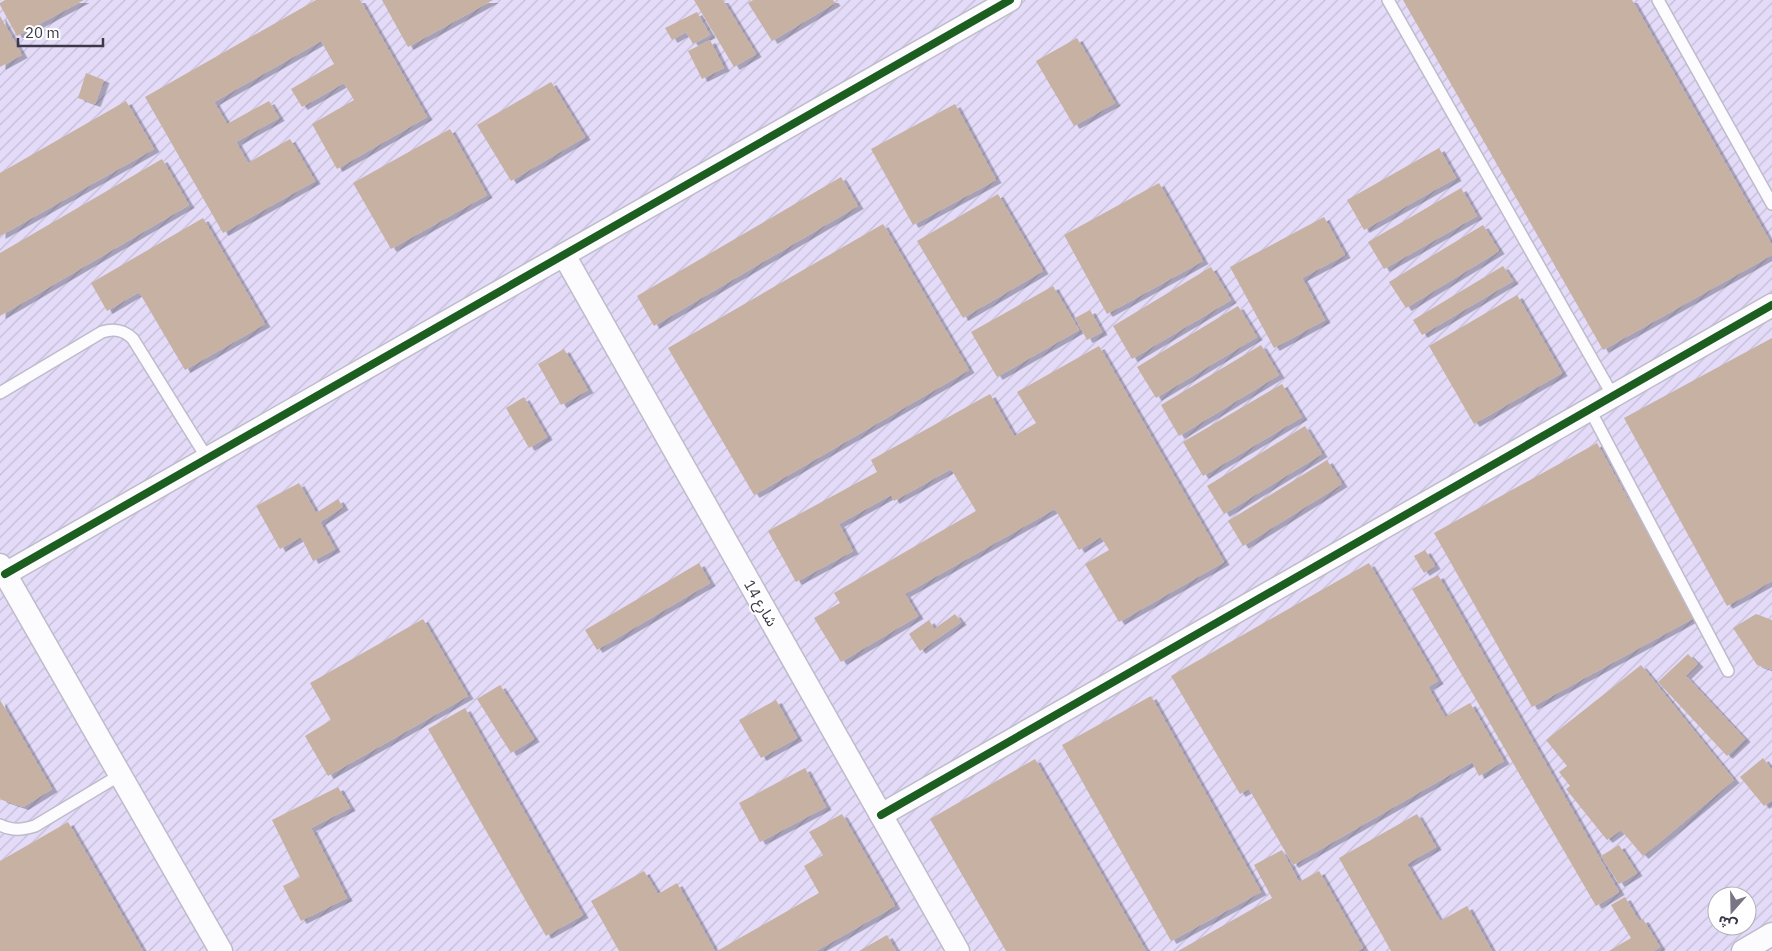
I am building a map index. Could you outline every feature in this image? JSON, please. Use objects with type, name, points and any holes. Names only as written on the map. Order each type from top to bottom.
[{"type":"street","points":[[220,951],[2,569],[207,458],[1010,0]]},
{"type":"street","name":"شارع 14","points":[[564,255],[958,951]]},
{"type":"street","points":[[881,815],[1772,306]]},
{"type":"street","points":[[1743,951],[1772,934]]},
{"type":"lane","points":[[1388,0],[1613,396]]},
{"type":"lane","points":[[1658,0],[1772,204]]},
{"type":"lane","points":[[0,393],[102,332],[118,329],[134,339],[207,458]]},
{"type":"lane","points":[[1590,410],[1728,671]]},
{"type":"lane","points":[[0,825],[8,829],[22,830],[35,826],[120,775]]},
{"type":"shaded area","points":[[0,0],[1772,0],[1772,951],[0,951]]},
{"type":"building","points":[[5,0],[84,0],[17,36],[0,5]]},
{"type":"building","points":[[316,0],[360,0],[427,117],[337,169],[312,124],[354,100],[344,83],[302,107],[291,89],[334,64],[321,41],[214,102],[227,124],[269,101],[279,118],[236,142],[248,163],[290,139],[315,181],[223,233],[145,97]]},
{"type":"building","points":[[382,0],[493,0],[408,47]]},
{"type":"building","points":[[694,0],[723,0],[756,54],[734,67]]},
{"type":"building","points":[[753,0],[833,0],[835,3],[772,41],[748,3]]},
{"type":"building","points":[[1403,0],[1632,0],[1772,245],[1772,255],[1603,350]]},
{"type":"building","points":[[697,12],[710,35],[693,44],[686,32],[672,40],[665,28]]},
{"type":"building","points":[[0,16],[22,55],[0,67]]},
{"type":"building","points":[[1077,38],[1115,103],[1074,126],[1036,61]]},
{"type":"building","points":[[710,40],[724,68],[702,79],[688,51]]},
{"type":"building","points":[[86,73],[104,80],[95,104],[78,98]]},
{"type":"building","points":[[551,82],[585,137],[511,181],[477,125]]},
{"type":"building","points":[[126,101],[154,149],[0,236],[0,173]]},
{"type":"building","points":[[955,104],[996,180],[913,225],[871,149]]},
{"type":"building","points":[[450,129],[487,195],[391,249],[353,183]]},
{"type":"building","points":[[1439,148],[1456,178],[1364,230],[1347,200]]},
{"type":"building","points":[[162,159],[189,205],[0,316],[0,253]]},
{"type":"building","points":[[841,177],[858,206],[654,326],[637,296]]},
{"type":"building","points":[[1159,183],[1203,261],[1107,314],[1064,235]]},
{"type":"building","points":[[1461,188],[1477,216],[1384,269],[1368,242]]},
{"type":"building","points":[[998,194],[1043,271],[963,318],[917,241]]},
{"type":"building","points":[[1324,217],[1345,255],[1302,278],[1325,320],[1274,348],[1230,267]]},
{"type":"building","points":[[203,218],[265,324],[185,370],[139,292],[107,311],[91,283]]},
{"type":"building","points":[[883,224],[969,370],[754,495],[668,348]]},
{"type":"building","points":[[1483,225],[1499,251],[1406,308],[1389,282]]},
{"type":"building","points":[[1503,266],[1513,281],[1422,335],[1413,320]]},
{"type":"building","points":[[1211,267],[1231,300],[1132,359],[1113,326]]},
{"type":"building","points":[[1053,286],[1079,330],[997,377],[971,332]]},
{"type":"building","points":[[1517,295],[1562,373],[1474,424],[1429,346]]},
{"type":"building","points":[[1238,306],[1257,337],[1156,398],[1137,367]]},
{"type":"building","points":[[1090,310],[1102,332],[1087,340],[1075,318]]},
{"type":"building","points":[[1772,338],[1772,581],[1727,606],[1624,418]]},
{"type":"building","points":[[1261,345],[1279,375],[1179,436],[1161,405]]},
{"type":"building","points":[[1099,346],[1224,562],[1119,622],[1085,564],[1109,550],[1101,537],[1079,550],[1055,509],[905,594],[918,616],[841,662],[814,618],[840,603],[834,593],[976,511],[951,469],[894,501],[891,495],[839,524],[853,551],[796,582],[768,531],[877,472],[871,460],[990,394],[1014,436],[1036,423],[1017,392]]},
{"type":"building","points":[[564,349],[588,390],[561,405],[538,364]]},
{"type":"building","points":[[1282,384],[1302,417],[1203,476],[1183,442]]},
{"type":"building","points":[[524,397],[547,437],[529,448],[506,408]]},
{"type":"building","points":[[1305,426],[1322,454],[1224,514],[1207,486]]},
{"type":"building","points":[[1597,443],[1694,618],[1532,707],[1434,533]]},
{"type":"building","points":[[1327,460],[1342,484],[1243,546],[1228,521]]},
{"type":"building","points":[[299,483],[316,513],[338,499],[343,507],[320,522],[335,549],[313,561],[301,537],[280,549],[256,506]]},
{"type":"building","points":[[1425,550],[1435,566],[1424,573],[1414,556]]},
{"type":"building","points":[[699,563],[710,583],[597,650],[585,630]]},
{"type":"building","points":[[1369,563],[1438,681],[1428,687],[1445,717],[1470,703],[1504,761],[1479,776],[1472,762],[1293,865],[1249,789],[1240,794],[1171,676]]},
{"type":"building","points":[[1438,575],[1619,892],[1596,906],[1412,589]]},
{"type":"building","points":[[955,614],[961,622],[920,651],[909,634],[929,620],[934,629]]},
{"type":"building","points":[[1756,614],[1772,620],[1772,670],[1757,665],[1733,628]]},
{"type":"building","points":[[423,619],[468,696],[328,776],[305,736],[331,720],[310,683]]},
{"type":"building","points":[[1688,654],[1698,664],[1686,676],[1745,739],[1727,756],[1658,682]]},
{"type":"building","points":[[1641,665],[1734,780],[1643,856],[1621,830],[1607,840],[1566,789],[1570,786],[1559,772],[1567,766],[1546,740]]},
{"type":"building","points":[[500,685],[534,739],[511,753],[477,699]]},
{"type":"building","points":[[1151,696],[1261,892],[1171,941],[1062,745]]},
{"type":"building","points":[[0,700],[52,789],[23,807],[0,798]]},
{"type":"building","points":[[776,700],[797,738],[761,758],[739,720]]},
{"type":"building","points":[[465,708],[583,915],[546,936],[428,729]]},
{"type":"building","points":[[1763,758],[1772,770],[1772,800],[1764,806],[1740,777]]},
{"type":"building","points":[[1035,759],[1146,951],[1006,951],[930,819]]},
{"type":"building","points":[[805,768],[826,807],[760,842],[739,803]]},
{"type":"building","points":[[338,787],[350,808],[311,828],[347,898],[301,921],[283,886],[300,877],[272,820]]},
{"type":"building","points":[[842,814],[895,906],[816,951],[717,951],[819,893],[804,866],[823,855],[809,832]]},
{"type":"building","points":[[1417,814],[1436,847],[1407,864],[1440,921],[1467,906],[1492,951],[1391,951],[1339,858]]},
{"type":"building","points":[[68,822],[143,951],[0,951],[0,861]]},
{"type":"building","points":[[1619,845],[1637,873],[1619,884],[1601,856]]},
{"type":"building","points":[[1282,850],[1299,882],[1319,871],[1363,948],[1356,951],[1178,951],[1272,898],[1254,865]]},
{"type":"building","points":[[644,871],[658,894],[677,883],[715,951],[619,951],[591,901]]},
{"type":"building","points":[[1625,897],[1639,921],[1643,919],[1660,947],[1653,951],[1609,951],[1631,938],[1611,905]]},
{"type":"building","points":[[887,935],[896,951],[859,951]]},
{"type":"cycle path","points":[[5,574],[1010,0]]},
{"type":"cycle path","points":[[881,815],[1772,305]]}]
